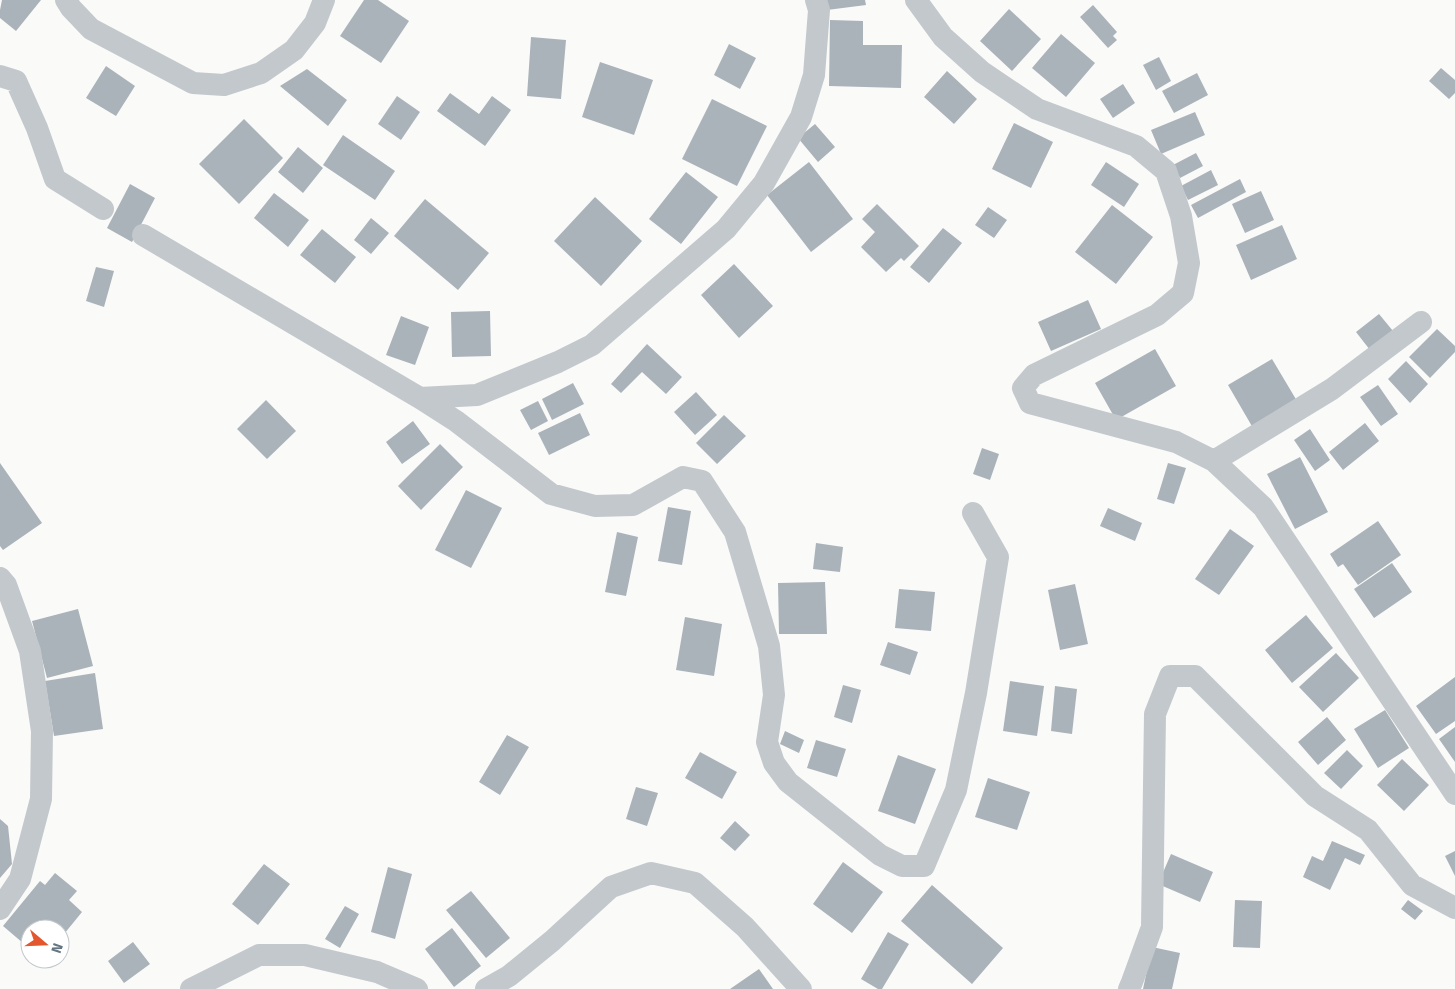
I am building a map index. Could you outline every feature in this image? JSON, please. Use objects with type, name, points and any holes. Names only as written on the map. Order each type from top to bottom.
[{"type":"street","points":[[66,0],[91,30],[193,83],[224,85],[261,73],[294,50],[315,23],[324,0]]},
{"type":"street","points":[[420,398],[477,395],[558,362],[592,345],[726,228],[764,183],[801,117],[814,75],[819,10],[816,0]]},
{"type":"street","points":[[916,0],[942,37],[982,72],[1037,109],[1136,146],[1166,171],[1181,216],[1189,263],[1184,292],[1157,316],[1034,375],[1023,388],[1030,403],[1176,442],[1214,461],[1263,507],[1455,794]]},
{"type":"street","points":[[0,76],[16,81],[55,178],[103,209]]},
{"type":"street","points":[[143,235],[420,398],[456,421],[551,494],[595,506],[633,505],[683,477],[702,481],[735,532],[769,646],[774,696],[767,742],[774,764],[788,782],[880,854],[902,866],[924,866],[956,790],[972,712],[998,557],[973,513]]},
{"type":"street","points":[[1214,461],[1332,389],[1421,322]]},
{"type":"street","points":[[0,578],[6,585],[30,651],[42,731],[41,799],[20,879],[0,909]]},
{"type":"street","points":[[1129,989],[1152,927],[1155,714],[1170,676],[1195,676],[1315,796],[1368,830],[1412,885],[1455,908]]},
{"type":"street","points":[[486,989],[509,976],[552,942],[611,887],[651,873],[696,883],[745,927],[802,989]]},
{"type":"street","points":[[191,989],[259,955],[305,954],[377,972],[417,989]]},
{"type":"building","points":[[2,0],[41,0],[16,31],[0,18]]},
{"type":"building","points":[[364,0],[378,0],[409,21],[381,63],[340,36]]},
{"type":"building","points":[[825,0],[865,0],[866,5],[827,10]]},
{"type":"building","points":[[1093,5],[1117,32],[1113,36],[1117,40],[1108,48],[1080,17]]},
{"type":"building","points":[[1009,9],[1041,39],[1012,71],[980,41]]},
{"type":"building","points":[[830,20],[863,21],[863,45],[902,45],[901,88],[829,86]]},
{"type":"building","points":[[1061,34],[1095,63],[1066,97],[1032,68]]},
{"type":"building","points":[[531,37],[566,40],[561,99],[527,96]]},
{"type":"building","points":[[729,44],[756,58],[740,89],[714,75]]},
{"type":"building","points":[[1159,57],[1171,81],[1156,90],[1143,65]]},
{"type":"building","points":[[600,62],[653,80],[634,135],[582,117]]},
{"type":"building","points":[[106,66],[135,86],[116,116],[86,98]]},
{"type":"building","points":[[1441,68],[1455,80],[1455,93],[1449,99],[1429,81]]},
{"type":"building","points":[[307,69],[347,100],[328,126],[280,86]]},
{"type":"building","points":[[947,71],[977,99],[954,124],[924,97]]},
{"type":"building","points":[[1197,73],[1208,95],[1174,113],[1162,91]]},
{"type":"building","points":[[1123,84],[1135,103],[1113,118],[1100,99]]},
{"type":"building","points":[[450,93],[479,114],[492,96],[511,110],[485,146],[437,111]]},
{"type":"building","points":[[397,96],[420,112],[401,140],[378,124]]},
{"type":"building","points":[[712,99],[767,126],[737,186],[682,159]]},
{"type":"building","points":[[1195,112],[1205,135],[1161,154],[1151,130]]},
{"type":"building","points":[[244,119],[283,158],[239,204],[199,164]]},
{"type":"building","points":[[1014,123],[1053,142],[1031,188],[992,169]]},
{"type":"building","points":[[815,124],[835,147],[818,162],[798,138]]},
{"type":"building","points":[[343,135],[395,171],[375,200],[323,165]]},
{"type":"building","points":[[298,147],[323,168],[303,193],[278,172]]},
{"type":"building","points":[[1196,153],[1203,166],[1180,178],[1173,165]]},
{"type":"building","points":[[809,162],[853,219],[811,252],[767,195]]},
{"type":"building","points":[[1106,162],[1139,184],[1124,207],[1091,185]]},
{"type":"building","points":[[1211,170],[1218,185],[1188,200],[1181,186]]},
{"type":"building","points":[[686,172],[718,197],[681,244],[649,219]]},
{"type":"building","points":[[1240,179],[1246,192],[1198,218],[1191,205]]},
{"type":"building","points":[[130,184],[155,198],[132,242],[107,228]]},
{"type":"building","points":[[1261,191],[1274,220],[1245,233],[1232,204]]},
{"type":"building","points":[[274,193],[309,220],[288,247],[254,218]]},
{"type":"building","points":[[595,197],[642,241],[601,286],[554,241]]},
{"type":"building","points":[[425,199],[489,253],[458,290],[394,236]]},
{"type":"building","points":[[877,204],[919,246],[904,261],[901,258],[886,272],[861,247],[875,232],[862,219]]},
{"type":"building","points":[[1112,205],[1153,237],[1116,284],[1075,252]]},
{"type":"building","points":[[988,207],[1007,220],[994,238],[975,225]]},
{"type":"building","points":[[371,218],[389,233],[371,254],[354,240]]},
{"type":"building","points":[[1282,225],[1297,259],[1251,280],[1236,245]]},
{"type":"building","points":[[943,228],[962,243],[929,283],[910,267]]},
{"type":"building","points":[[322,229],[356,257],[335,283],[300,255]]},
{"type":"building","points":[[734,264],[773,306],[739,338],[701,295]]},
{"type":"building","points":[[96,267],[114,271],[104,307],[86,301]]},
{"type":"building","points":[[1088,300],[1101,329],[1051,351],[1038,322]]},
{"type":"building","points":[[490,311],[491,356],[452,357],[451,312]]},
{"type":"building","points":[[1379,314],[1393,331],[1370,350],[1356,332]]},
{"type":"building","points":[[401,316],[429,327],[415,365],[386,355]]},
{"type":"building","points":[[1437,329],[1455,346],[1455,352],[1430,378],[1409,357]]},
{"type":"building","points":[[647,344],[682,377],[666,394],[642,372],[621,393],[611,384]]},
{"type":"building","points":[[1155,349],[1176,386],[1116,420],[1095,383]]},
{"type":"building","points":[[1272,359],[1297,401],[1253,428],[1228,385]]},
{"type":"building","points":[[1406,361],[1428,384],[1410,403],[1388,379]]},
{"type":"building","points":[[573,383],[584,404],[552,420],[542,399]]},
{"type":"building","points":[[1378,385],[1398,414],[1381,426],[1360,397]]},
{"type":"building","points":[[696,392],[717,415],[695,435],[674,412]]},
{"type":"building","points":[[266,400],[296,431],[267,459],[237,429]]},
{"type":"building","points":[[538,401],[548,421],[531,430],[520,410]]},
{"type":"building","points":[[580,413],[590,435],[549,455],[538,433]]},
{"type":"building","points":[[724,415],[746,436],[717,464],[696,443]]},
{"type":"building","points":[[413,421],[430,444],[402,464],[386,442]]},
{"type":"building","points":[[1365,423],[1379,441],[1343,470],[1329,452]]},
{"type":"building","points":[[1310,429],[1330,460],[1315,471],[1294,440]]},
{"type":"building","points":[[440,444],[463,467],[421,510],[398,486]]},
{"type":"building","points":[[982,448],[999,454],[990,480],[973,474]]},
{"type":"building","points":[[1300,457],[1328,512],[1295,529],[1267,474]]},
{"type":"building","points":[[0,463],[42,523],[3,550],[0,546]]},
{"type":"building","points":[[1168,463],[1186,468],[1174,504],[1157,499]]},
{"type":"building","points":[[466,490],[502,508],[471,568],[435,550]]},
{"type":"building","points":[[668,507],[691,511],[682,565],[658,561]]},
{"type":"building","points":[[1108,508],[1142,523],[1135,541],[1100,526]]},
{"type":"building","points":[[1378,521],[1401,555],[1358,585],[1343,564],[1338,567],[1330,554]]},
{"type":"building","points":[[1230,529],[1254,546],[1219,595],[1195,579]]},
{"type":"building","points":[[617,532],[638,537],[626,596],[605,592]]},
{"type":"building","points":[[816,543],[843,547],[840,572],[813,569]]},
{"type":"building","points":[[1392,563],[1412,592],[1374,618],[1354,589]]},
{"type":"building","points":[[825,582],[827,634],[779,634],[778,583]]},
{"type":"building","points":[[1075,584],[1088,644],[1060,650],[1048,590]]},
{"type":"building","points":[[899,589],[935,592],[931,631],[895,628]]},
{"type":"building","points":[[78,609],[93,666],[47,678],[32,621]]},
{"type":"building","points":[[1306,615],[1333,648],[1292,683],[1265,650]]},
{"type":"building","points":[[685,617],[722,624],[714,676],[676,670]]},
{"type":"building","points":[[888,642],[918,652],[910,675],[880,665]]},
{"type":"building","points":[[1336,653],[1359,678],[1323,712],[1299,687]]},
{"type":"building","points":[[95,673],[103,729],[54,736],[45,681]]},
{"type":"building","points":[[1455,677],[1455,721],[1436,734],[1416,706]]},
{"type":"building","points":[[1010,681],[1044,686],[1037,736],[1003,731]]},
{"type":"building","points":[[843,685],[861,690],[852,723],[834,717]]},
{"type":"building","points":[[1055,686],[1077,689],[1072,734],[1051,731]]},
{"type":"building","points":[[1385,710],[1409,748],[1378,768],[1354,729]]},
{"type":"building","points":[[1327,717],[1346,740],[1318,765],[1298,742]]},
{"type":"building","points":[[1455,727],[1455,762],[1439,739]]},
{"type":"building","points":[[785,731],[804,740],[799,753],[780,744]]},
{"type":"building","points":[[507,735],[529,747],[500,795],[479,782]]},
{"type":"building","points":[[816,740],[846,749],[837,777],[807,768]]},
{"type":"building","points":[[1347,750],[1363,766],[1341,789],[1324,773]]},
{"type":"building","points":[[700,752],[737,772],[722,799],[685,778]]},
{"type":"building","points":[[898,755],[936,769],[915,824],[878,811]]},
{"type":"building","points":[[1402,759],[1429,785],[1404,811],[1377,785]]},
{"type":"building","points":[[988,778],[1030,792],[1017,830],[975,817]]},
{"type":"building","points":[[636,787],[658,793],[647,826],[626,819]]},
{"type":"building","points":[[0,819],[8,826],[12,864],[0,878]]},
{"type":"building","points":[[735,821],[750,835],[735,851],[720,838]]},
{"type":"building","points":[[1332,841],[1365,855],[1360,865],[1345,858],[1330,890],[1303,877],[1312,856],[1323,861]]},
{"type":"building","points":[[1455,851],[1455,876],[1445,856]]},
{"type":"building","points":[[1171,854],[1213,872],[1200,902],[1158,884]]},
{"type":"building","points":[[843,862],[883,892],[852,933],[813,904]]},
{"type":"building","points":[[264,864],[290,884],[258,925],[232,904]]},
{"type":"building","points":[[388,867],[412,874],[395,939],[371,932]]},
{"type":"building","points":[[55,873],[77,891],[69,900],[82,912],[70,927],[70,919],[20,919],[20,940],[3,926],[40,881],[45,885]]},
{"type":"building","points":[[932,885],[1003,948],[972,984],[901,921]]},
{"type":"building","points":[[471,891],[510,938],[486,958],[446,910]]},
{"type":"building","points":[[1235,900],[1262,901],[1260,948],[1233,947]]},
{"type":"building","points":[[1408,900],[1423,911],[1415,920],[1401,909]]},
{"type":"building","points":[[345,906],[359,914],[340,948],[325,939]]},
{"type":"building","points":[[452,928],[481,966],[454,987],[425,949]]},
{"type":"building","points":[[888,932],[909,944],[882,989],[878,989],[861,979]]},
{"type":"building","points":[[133,942],[150,964],[124,983],[108,961]]},
{"type":"building","points":[[1152,947],[1180,953],[1172,989],[1143,989]]},
{"type":"building","points":[[759,969],[773,989],[730,989]]}]
